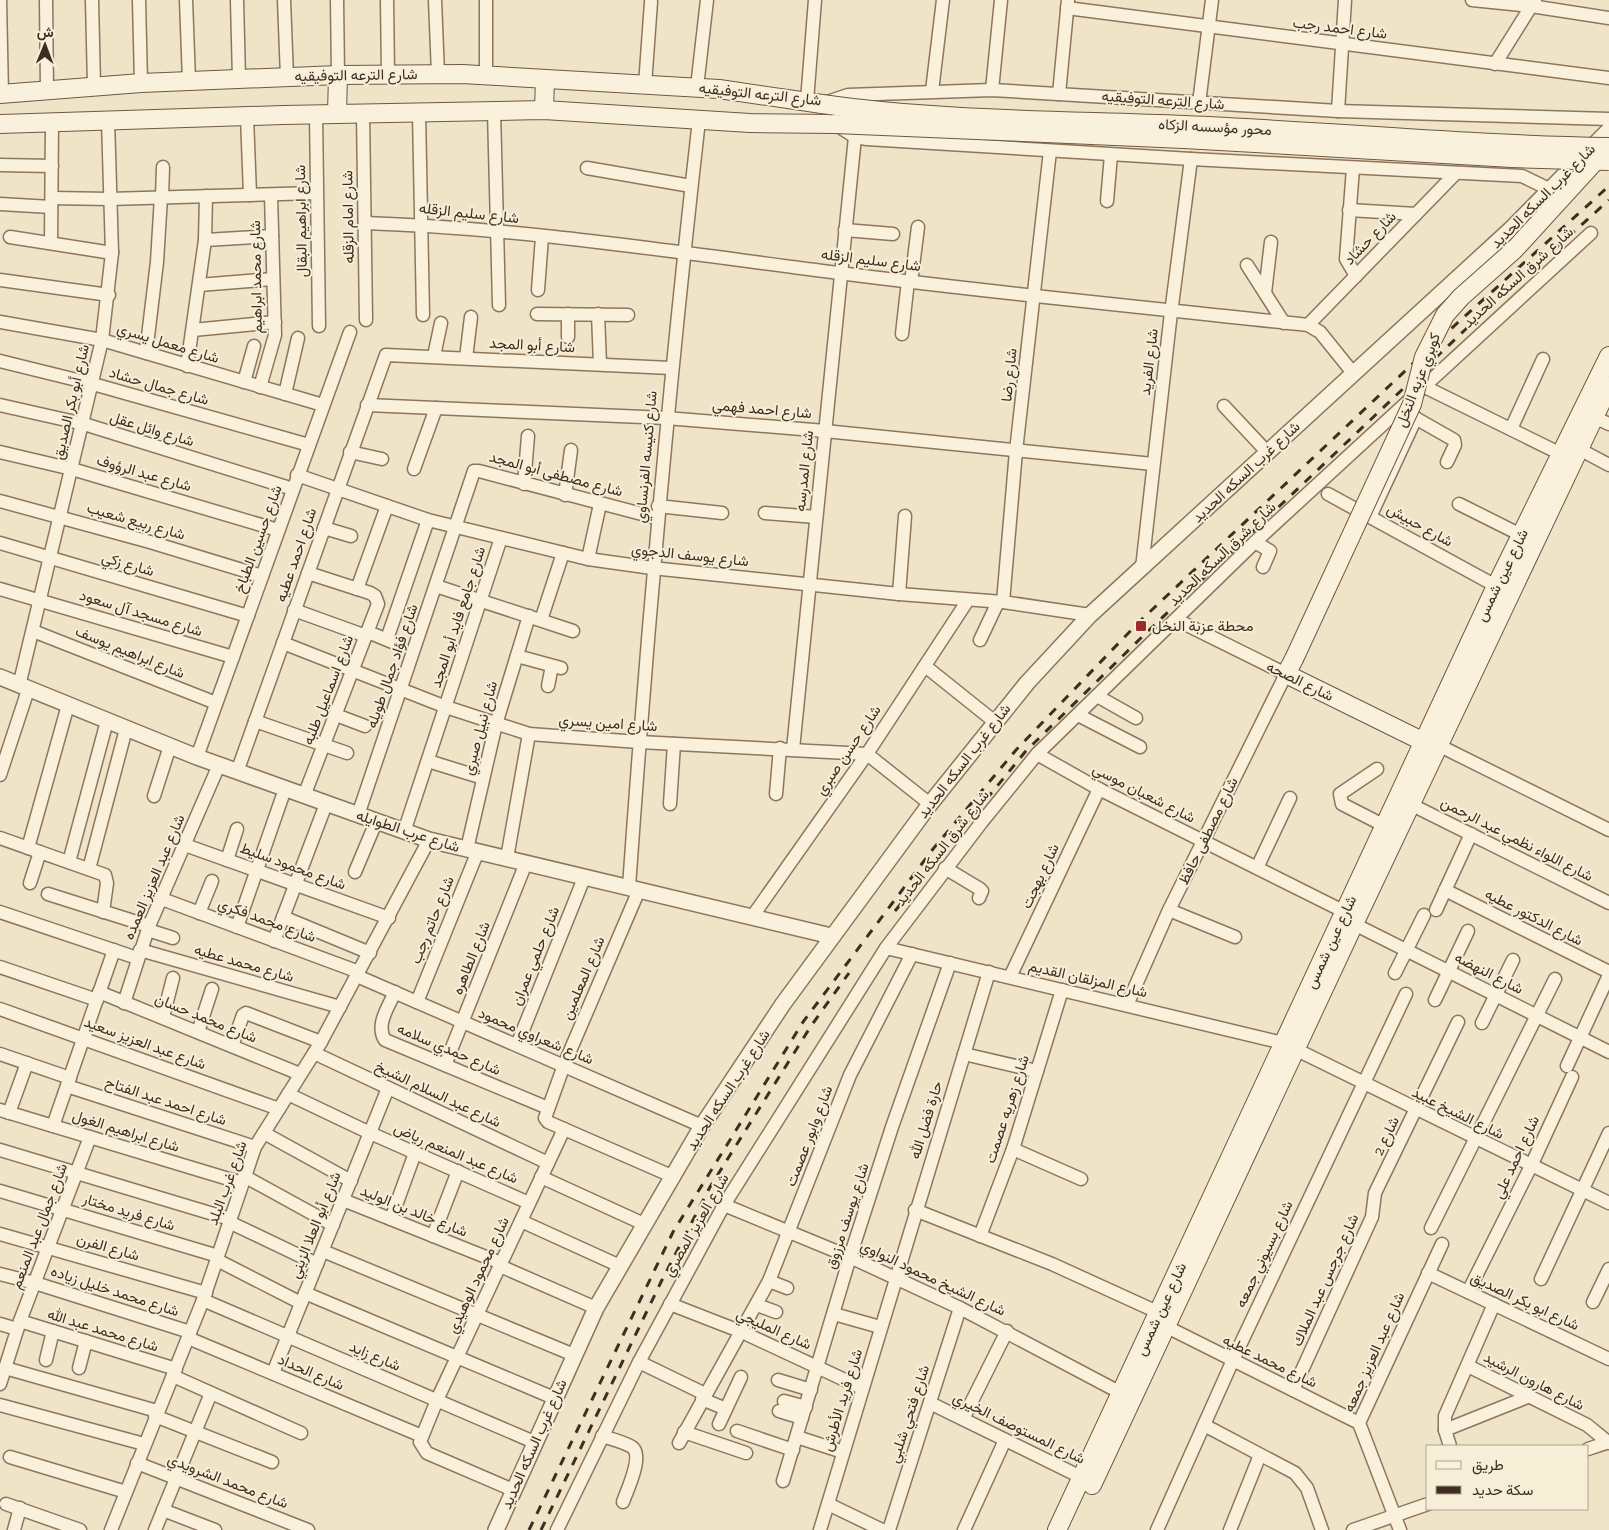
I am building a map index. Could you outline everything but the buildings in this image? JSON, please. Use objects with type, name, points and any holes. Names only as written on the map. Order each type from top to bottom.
[{"type":"main road","name":"شارع الترعه التوفيقيه","points":[[1,94],[94,86],[189,81],[338,75],[486,74],[697,87],[748,92],[814,102]]},
{"type":"main road","points":[[337,114],[338,75]]},
{"type":"main road","points":[[544,110],[545,79]]},
{"type":"main road","name":"محور مؤسسه الزكاه","points":[[814,102],[929,116],[1186,125],[1513,145],[1609,147]]},
{"type":"main road","name":"شارع الترعه التوفيقيه","points":[[0,124],[544,110],[776,124],[835,124]]},
{"type":"main road","name":"محور مؤسسه الزكاه","points":[[835,124],[1184,139],[1512,158],[1609,161]]},
{"type":"main road","name":"كوبري عزبه النخل","points":[[1290,667],[1412,404],[1424,357],[1445,316],[1462,296],[1514,250],[1609,147]]},
{"type":"main road","name":"شارع عين شمس","points":[[1057,1530],[1088,1481],[1166,1320],[1289,1046],[1349,918],[1410,804],[1431,743],[1496,586],[1609,356]]},
{"type":"main road","points":[[1601,415],[1609,386]]},
{"type":"main road","name":"شارع عين شمس","points":[[1349,918],[1385,826],[1431,743],[1579,449],[1601,415]]},
{"type":"main road","name":"شارع الصحه","points":[[1290,667],[1431,743]]},
{"type":"main road","name":"شارع عين شمس","points":[[1071,1530],[1122,1393],[1166,1320]]},
{"type":"street","points":[[0,0],[1,94]]},
{"type":"street","points":[[46,0],[47,90]]},
{"type":"street","points":[[92,0],[94,86]]},
{"type":"street","points":[[139,0],[141,83]]},
{"type":"street","points":[[186,0],[189,81]]},
{"type":"street","points":[[237,0],[239,79]]},
{"type":"street","points":[[284,0],[287,77]]},
{"type":"street","points":[[337,0],[338,75]]},
{"type":"street","points":[[387,0],[388,74]]},
{"type":"street","points":[[435,0],[438,74]]},
{"type":"street","points":[[486,0],[486,74]]},
{"type":"street","points":[[697,87],[707,0]]},
{"type":"street","points":[[814,102],[815,0]]},
{"type":"street","points":[[932,91],[943,0]]},
{"type":"street","points":[[992,90],[1001,0]]},
{"type":"street","points":[[1199,103],[1212,0]]},
{"type":"street","points":[[1338,111],[1345,0]]},
{"type":"street","points":[[1472,0],[1533,3],[1609,18]]},
{"type":"street","points":[[645,85],[651,2]]},
{"type":"street","points":[[1495,64],[1533,3]]},
{"type":"street","points":[[1059,94],[1068,4]]},
{"type":"street","name":"شارع احمد رجب","points":[[1068,4],[1210,27],[1609,78]]},
{"type":"street","name":"شارع الترعه التوفيقيه","points":[[814,102],[848,95],[992,90],[1338,111],[1609,119]]},
{"type":"street","points":[[494,111],[499,305]]},
{"type":"street","points":[[419,113],[423,315]]},
{"type":"street","name":"شارع امام الزقله","points":[[363,114],[366,320]]},
{"type":"street","name":"شارع ابراهيم البقال","points":[[316,115],[319,326]]},
{"type":"street","points":[[247,117],[250,195]]},
{"type":"street","name":"شارع أبو بكر الصديق","points":[[0,775],[24,688],[32,630],[84,424],[102,340],[109,295],[112,253],[108,120]]},
{"type":"street","name":"شارع كنيسه الفرنساوي","points":[[634,889],[639,742],[652,568],[671,368],[699,120]]},
{"type":"street","points":[[51,243],[52,122]]},
{"type":"street","name":"شارع الترعه التوفيقيه","points":[[835,124],[855,137],[1111,155],[1522,176],[1551,190]]},
{"type":"street","name":"شارع غرب السكه الحديد","points":[[496,1530],[596,1308],[702,1126],[783,1004],[831,936],[930,804],[995,722],[1027,683],[1090,615],[1510,230],[1609,130]]},
{"type":"street","name":"شارع المدرسه","points":[[793,749],[855,137]]},
{"type":"street","name":"شارع رضا","points":[[1001,602],[1050,151]]},
{"type":"street","points":[[1107,201],[1111,155]]},
{"type":"street","name":"شارع الفريد","points":[[1142,568],[1171,310],[1191,159]]},
{"type":"street","points":[[0,165],[52,166]]},
{"type":"street","points":[[146,353],[157,262],[163,167]]},
{"type":"street","points":[[588,168],[691,186]]},
{"type":"street","points":[[1353,168],[1346,259],[1356,276]]},
{"type":"street","name":"شارع حشاد","points":[[1308,325],[1456,173]]},
{"type":"street","points":[[0,204],[316,193]]},
{"type":"street","name":"شارع محمد ابراهيم","points":[[260,387],[274,341],[271,195]]},
{"type":"street","points":[[188,366],[206,240],[206,196]]},
{"type":"street","points":[[1350,210],[1416,214]]},
{"type":"street","name":"شارع سليم الزقله","points":[[365,222],[422,224],[684,252],[841,274],[1308,325]]},
{"type":"street","points":[[902,334],[918,227]]},
{"type":"street","points":[[845,230],[893,234]]},
{"type":"street","name":"شارع شرق السكه الحديد","points":[[886,948],[945,868],[1038,754],[1256,542],[1399,408],[1591,233]]},
{"type":"street","points":[[206,240],[272,236]]},
{"type":"street","points":[[10,237],[112,253]]},
{"type":"street","points":[[538,290],[542,237]]},
{"type":"street","points":[[1265,293],[1270,242]]},
{"type":"street","points":[[1247,265],[1284,323]]},
{"type":"street","points":[[199,285],[273,279]]},
{"type":"street","points":[[0,280],[109,295]]},
{"type":"street","points":[[537,314],[628,314]]},
{"type":"street","points":[[568,314],[568,337]]},
{"type":"street","points":[[598,314],[600,364]]},
{"type":"street","points":[[466,358],[471,317]]},
{"type":"street","name":"شارع معمل يسري","points":[[0,322],[102,340],[323,405]]},
{"type":"street","points":[[193,330],[275,322]]},
{"type":"street","points":[[434,356],[441,323]]},
{"type":"street","points":[[1308,325],[1320,332],[1353,373]]},
{"type":"street","name":"شارع حسين الطباخ","points":[[197,758],[297,475],[350,332]]},
{"type":"street","points":[[285,394],[298,338]]},
{"type":"street","points":[[244,382],[254,346]]},
{"type":"street","name":"شارع أبو المجد","points":[[391,354],[671,368]]},
{"type":"street","name":"شارع احمد عطيه","points":[[237,772],[384,357],[391,354]]},
{"type":"street","points":[[1510,429],[1543,359]]},
{"type":"street","name":"شارع جمال حشاد","points":[[0,361],[93,384],[309,445]]},
{"type":"street","points":[[1423,386],[1561,454]]},
{"type":"street","name":"شارع احمد فهمي","points":[[368,405],[666,418],[825,431],[1154,464]]},
{"type":"street","name":"شارع وائل عقل","points":[[0,406],[84,424],[293,489]]},
{"type":"street","points":[[1224,406],[1268,452]]},
{"type":"street","points":[[414,469],[436,408]]},
{"type":"street","points":[[1399,408],[1454,440],[1454,449],[1447,462]]},
{"type":"street","points":[[1370,517],[1416,418]]},
{"type":"street","points":[[524,484],[528,436]]},
{"type":"street","points":[[1579,449],[1609,465]]},
{"type":"street","points":[[565,495],[571,450]]},
{"type":"street","name":"شارع عبد الرؤوف","points":[[0,452],[72,469],[278,530]]},
{"type":"street","points":[[350,452],[382,459]]},
{"type":"street","name":"شارع مصطفى أبو المجد","points":[[456,527],[474,471],[478,470],[600,504],[657,512],[722,513]]},
{"type":"street","name":"شارع يوسف الدجوي","points":[[297,475],[428,520],[588,559],[652,568],[899,594],[1001,602],[1090,615]]},
{"type":"street","name":"شارع حبيش","points":[[1328,494],[1496,586]]},
{"type":"street","name":"شارع ربيع شعيب","points":[[0,501],[60,516],[262,576]]},
{"type":"street","points":[[588,559],[600,504]]},
{"type":"street","points":[[1459,504],[1521,535]]},
{"type":"street","points":[[308,574],[357,589],[387,506]]},
{"type":"street","points":[[765,512],[816,517]]},
{"type":"street","points":[[899,594],[905,516]]},
{"type":"street","points":[[294,610],[392,641],[428,520]]},
{"type":"street","name":"شارع فؤاد جمال طويله","points":[[358,815],[456,527]]},
{"type":"street","points":[[324,528],[351,536]]},
{"type":"street","name":"شارع جامع فايد أبو المجد","points":[[404,832],[502,538]]},
{"type":"street","points":[[1256,542],[1270,551],[1263,567]]},
{"type":"street","name":"شارع زكي","points":[[0,543],[248,616]]},
{"type":"street","name":"شارع نبيل صبري","points":[[472,850],[483,778],[496,724],[517,656],[563,553]]},
{"type":"street","points":[[436,586],[573,631]]},
{"type":"street","points":[[0,589],[40,600]]},
{"type":"street","name":"شارع اسماعيل طلبه","points":[[304,796],[378,604],[375,596],[357,589]]},
{"type":"street","name":"شارع مسجد آل سعود","points":[[40,600],[233,657]]},
{"type":"street","name":"شارع حسن صبري","points":[[752,917],[866,754],[968,600]]},
{"type":"street","points":[[980,640],[1001,602]]},
{"type":"street","name":"شارع الصحه","points":[[1177,620],[1290,667]]},
{"type":"street","name":"شارع ابراهيم يوسف","points":[[32,630],[216,703]]},
{"type":"street","name":"شارع امين يسري","points":[[283,643],[400,690],[529,734],[866,754]]},
{"type":"street","points":[[517,656],[556,667],[548,686]]},
{"type":"street","points":[[925,666],[995,722]]},
{"type":"street","name":"شارع مصطفى حافظ","points":[[1127,1005],[1169,910],[1290,667]]},
{"type":"street","name":"شارع عرب الطوايله","points":[[0,676],[24,688],[197,758],[429,840],[831,936]]},
{"type":"street","points":[[1097,696],[1136,718]]},
{"type":"street","points":[[30,883],[34,850],[68,705]]},
{"type":"street","points":[[336,715],[365,726]]},
{"type":"street","points":[[1078,715],[1140,746]]},
{"type":"street","points":[[255,721],[324,744],[347,754]]},
{"type":"street","points":[[69,862],[107,722]]},
{"type":"street","points":[[89,869],[126,729]]},
{"type":"street","points":[[507,858],[529,734]]},
{"type":"street","name":"شارع الصحه","points":[[1431,743],[1609,830]]},
{"type":"street","points":[[670,804],[674,744]]},
{"type":"street","points":[[154,796],[170,746]]},
{"type":"street","points":[[776,794],[780,748]]},
{"type":"street","points":[[866,754],[930,804]]},
{"type":"street","name":"شارع شعبان موسي","points":[[1038,754],[1099,789],[1257,868],[1349,918]]},
{"type":"street","points":[[428,761],[483,778]]},
{"type":"street","name":"شارع عبد العزيز العمده","points":[[124,1002],[149,928],[219,765]]},
{"type":"street","points":[[1377,769],[1340,794],[1340,800],[1342,804],[1385,826]]},
{"type":"street","points":[[237,927],[285,789]]},
{"type":"street","name":"شارع بهجت","points":[[1010,977],[1099,789]]},
{"type":"street","points":[[1257,868],[1290,798]]},
{"type":"street","points":[[274,940],[326,804]]},
{"type":"street","name":"شارع اللواء نظمي عبد الرحمن","points":[[1410,804],[1609,903]]},
{"type":"street","points":[[355,872],[376,822]]},
{"type":"street","points":[[228,860],[237,830]]},
{"type":"street","points":[[1395,973],[1406,950],[1445,890],[1471,834]]},
{"type":"street","points":[[0,838],[102,873],[106,878],[103,912]]},
{"type":"street","name":"شارع غرب البلد","points":[[111,1530],[156,1413],[175,1373],[205,1297],[255,1147],[321,1042],[389,918],[429,840]]},
{"type":"street","name":"شارع محمود سليط","points":[[185,845],[389,918]]},
{"type":"street","name":"شارع حاتم رجب","points":[[417,1002],[472,850]]},
{"type":"street","name":"شارع الطاهره","points":[[445,1065],[526,863]]},
{"type":"street","points":[[945,868],[981,890],[979,898]]},
{"type":"street","name":"شارع حلمي عمران","points":[[517,1045],[584,878]]},
{"type":"street","points":[[199,913],[212,880]]},
{"type":"street","name":"شارع المعلمين","points":[[548,1108],[634,889]]},
{"type":"street","name":"شارع الدكتور عطيه","points":[[1445,890],[1609,974]]},
{"type":"street","points":[[48,894],[149,928],[172,938]]},
{"type":"street","name":"شارع محمد فكري","points":[[162,900],[274,940],[358,974]]},
{"type":"street","points":[[1169,910],[1234,938]]},
{"type":"street","name":"شارع محمد عطيه","points":[[0,912],[114,950],[139,954],[340,1006]]},
{"type":"street","points":[[283,917],[370,953]]},
{"type":"street","name":"شارع النهضه","points":[[1349,918],[1406,950],[1609,1052]]},
{"type":"street","points":[[1435,1000],[1468,931]]},
{"type":"street","name":"شارع المزلقان القديم","points":[[886,948],[1127,1005],[1289,1046]]},
{"type":"street","name":"شارع العزيز المصري","points":[[557,1530],[639,1362],[724,1205],[886,948]]},
{"type":"street","points":[[53,1126],[114,950]]},
{"type":"street","name":"شارع وابور عصمت","points":[[746,1453],[681,1438],[769,1281],[790,1232],[818,1152],[850,1075],[912,954]]},
{"type":"street","points":[[1482,1023],[1513,960]]},
{"type":"street","name":"شارع يوسف مرزوق","points":[[783,1481],[850,1257],[892,1127],[950,963]]},
{"type":"street","name":"شارع محمد حسان","points":[[0,967],[124,1002],[300,1074]]},
{"type":"street","name":"حارة فضل الله","points":[[895,1278],[989,972]]},
{"type":"street","name":"شارع شعراوي محمود","points":[[358,974],[417,1002],[702,1126]]},
{"type":"street","name":"شارع احمد علي","points":[[1468,1292],[1531,1166],[1570,1071],[1580,1037],[1609,974]]},
{"type":"street","points":[[163,1018],[173,978]]},
{"type":"street","points":[[1431,1228],[1555,979]]},
{"type":"street","points":[[198,1032],[212,989]]},
{"type":"street","name":"شارع زهريه عصمت","points":[[980,1236],[1013,1149],[1062,990]]},
{"type":"street","name":"شارع حمدي سلامه","points":[[395,992],[381,1024],[381,1034],[384,1040],[548,1108]]},
{"type":"street","name":"شارع بسيوني جمعه","points":[[1157,1530],[1233,1360],[1406,994]]},
{"type":"street","name":"شارع عبد العزيز سعيد","points":[[0,1009],[279,1109]]},
{"type":"street","points":[[232,1046],[243,1015],[246,1013],[321,1042]]},
{"type":"street","name":"شارع 2","points":[[1374,1210],[1376,1193],[1458,1022]]},
{"type":"street","name":"شارع الشيخ عبيد","points":[[1289,1046],[1362,1084],[1609,1203]]},
{"type":"street","name":"شارع عبد السلام الشيخ","points":[[314,1053],[548,1163]]},
{"type":"street","name":"شارع احمد عبد الفتاح","points":[[0,1054],[27,1063],[68,1082],[255,1147]]},
{"type":"street","points":[[964,1054],[1006,1070],[1037,1071]]},
{"type":"street","points":[[4,1112],[27,1063]]},
{"type":"street","name":"شارع أبو العلا الزيني","points":[[273,1373],[388,1088]]},
{"type":"street","name":"شارع عبد المنعم رياض","points":[[288,1094],[370,1133],[529,1203]]},
{"type":"street","points":[[548,1108],[545,1118],[547,1121],[674,1177]]},
{"type":"street","name":"شارع ابراهيم الغول","points":[[4,1112],[243,1179],[333,1225]]},
{"type":"street","name":"شارع محمود الوهيدي","points":[[422,1436],[564,1129]]},
{"type":"street","points":[[264,1133],[351,1181]]},
{"type":"street","points":[[1541,1279],[1609,1133]]},
{"type":"street","name":"شارع جمال عبد المنعم","points":[[0,1384],[19,1325],[90,1137]]},
{"type":"street","points":[[1013,1149],[1081,1179]]},
{"type":"street","points":[[0,1150],[230,1221],[317,1264]]},
{"type":"street","points":[[391,1218],[415,1153]]},
{"type":"street","points":[[433,1236],[458,1171]]},
{"type":"street","points":[[541,1178],[644,1224]]},
{"type":"street","name":"شارع فريد مختار","points":[[0,1191],[64,1209],[218,1258],[303,1298],[457,1357],[554,1398]]},
{"type":"street","name":"شارع خالد بن الوليد","points":[[343,1200],[391,1218],[596,1308]]},
{"type":"street","name":"شارع الشيخ محمود النواوي","points":[[724,1205],[850,1257],[960,1308],[1122,1393]]},
{"type":"street","name":"شارع محمد عطيه","points":[[915,1210],[1052,1264],[1166,1320],[1233,1360],[1359,1423]]},
{"type":"street","name":"شارع جرجس عبد الملاك","points":[[1293,1390],[1374,1210]]},
{"type":"street","points":[[521,1221],[620,1266]]},
{"type":"street","name":"شارع الفرن","points":[[0,1234],[49,1247],[205,1297]]},
{"type":"street","name":"شارع عبد العزيز جمعه","points":[[1400,1530],[1359,1423],[1442,1244]]},
{"type":"street","points":[[323,1250],[574,1355]]},
{"type":"street","points":[[1593,1302],[1609,1269]]},
{"type":"street","name":"شارع ابو بكر الصديق","points":[[1428,1273],[1609,1359]]},
{"type":"street","name":"شارع محمد خليل زياده","points":[[0,1274],[35,1283],[189,1335]]},
{"type":"street","name":"شارع فريد الأطرش","points":[[820,1530],[895,1278]]},
{"type":"street","points":[[769,1281],[787,1288]]},
{"type":"street","name":"شارع زايد","points":[[205,1297],[288,1337],[534,1442]]},
{"type":"street","name":"شارع المليجي","points":[[670,1304],[742,1332],[862,1388]]},
{"type":"street","points":[[1450,1445],[1445,1430],[1445,1416],[1494,1304]]},
{"type":"street","points":[[757,1305],[776,1312]]},
{"type":"street","name":"شارع فتحي شلبي","points":[[889,1530],[960,1308]]},
{"type":"street","points":[[834,1314],[880,1327]]},
{"type":"street","name":"شارع محمد عبد الله","points":[[0,1324],[53,1331],[175,1373],[211,1393],[301,1433]]},
{"type":"street","points":[[46,1360],[53,1331]]},
{"type":"street","points":[[963,1419],[1007,1331]]},
{"type":"street","name":"شارع الحداد","points":[[189,1335],[422,1436]]},
{"type":"street","points":[[79,1368],[86,1341]]},
{"type":"street","points":[[639,1362],[726,1409]]},
{"type":"street","name":"شارع هارون الرشيد","points":[[1468,1366],[1587,1425],[1609,1442]]},
{"type":"street","points":[[4,1368],[156,1413],[195,1432],[272,1462]]},
{"type":"street","points":[[719,1424],[741,1377]]},
{"type":"street","points":[[778,1380],[811,1390]]},
{"type":"street","points":[[155,1530],[211,1393]]},
{"type":"street","points":[[1445,1430],[1530,1396]]},
{"type":"street","name":"شارع المستوصف الخيري","points":[[930,1403],[1088,1481]]},
{"type":"street","points":[[0,1405],[144,1444]]},
{"type":"street","points":[[782,1406],[804,1413]]},
{"type":"street","points":[[1204,1425],[1295,1473],[1307,1488],[1322,1530]]},
{"type":"street","points":[[737,1431],[793,1450]]},
{"type":"street","points":[[422,1436],[422,1448],[427,1453],[513,1490]]},
{"type":"street","points":[[602,1436],[632,1447],[636,1452],[636,1463],[623,1502]]},
{"type":"street","points":[[797,1437],[843,1452]]},
{"type":"street","points":[[964,1530],[1005,1440]]},
{"type":"street","points":[[1589,1449],[1609,1442]]},
{"type":"street","points":[[1230,1530],[1260,1455]]},
{"type":"street","points":[[10,1457],[126,1492]]},
{"type":"street","name":"شارع محمد الشرويدي","points":[[137,1463],[308,1530]]},
{"type":"street","points":[[6,1504],[80,1530]]},
{"type":"street","points":[[828,1504],[882,1530]]},
{"type":"street","points":[[1353,1530],[1426,1505]]},
{"type":"street","points":[[14,1530],[20,1508]]},
{"type":"street","points":[[163,1510],[216,1530]]},
{"type":"railway","points":[[529,1530],[673,1232],[803,1022],[933,849],[1016,750],[1138,623],[1422,355],[1609,186]]},
{"type":"railway","points":[[895,911],[1025,752],[1146,633],[1467,328],[1609,200]]},
{"type":"railway","points":[[541,1530],[662,1280],[710,1187],[811,1026],[849,973]]},
{"type":"place","name":"محطة عزبة النخل","points":[[1141,626]]}]
